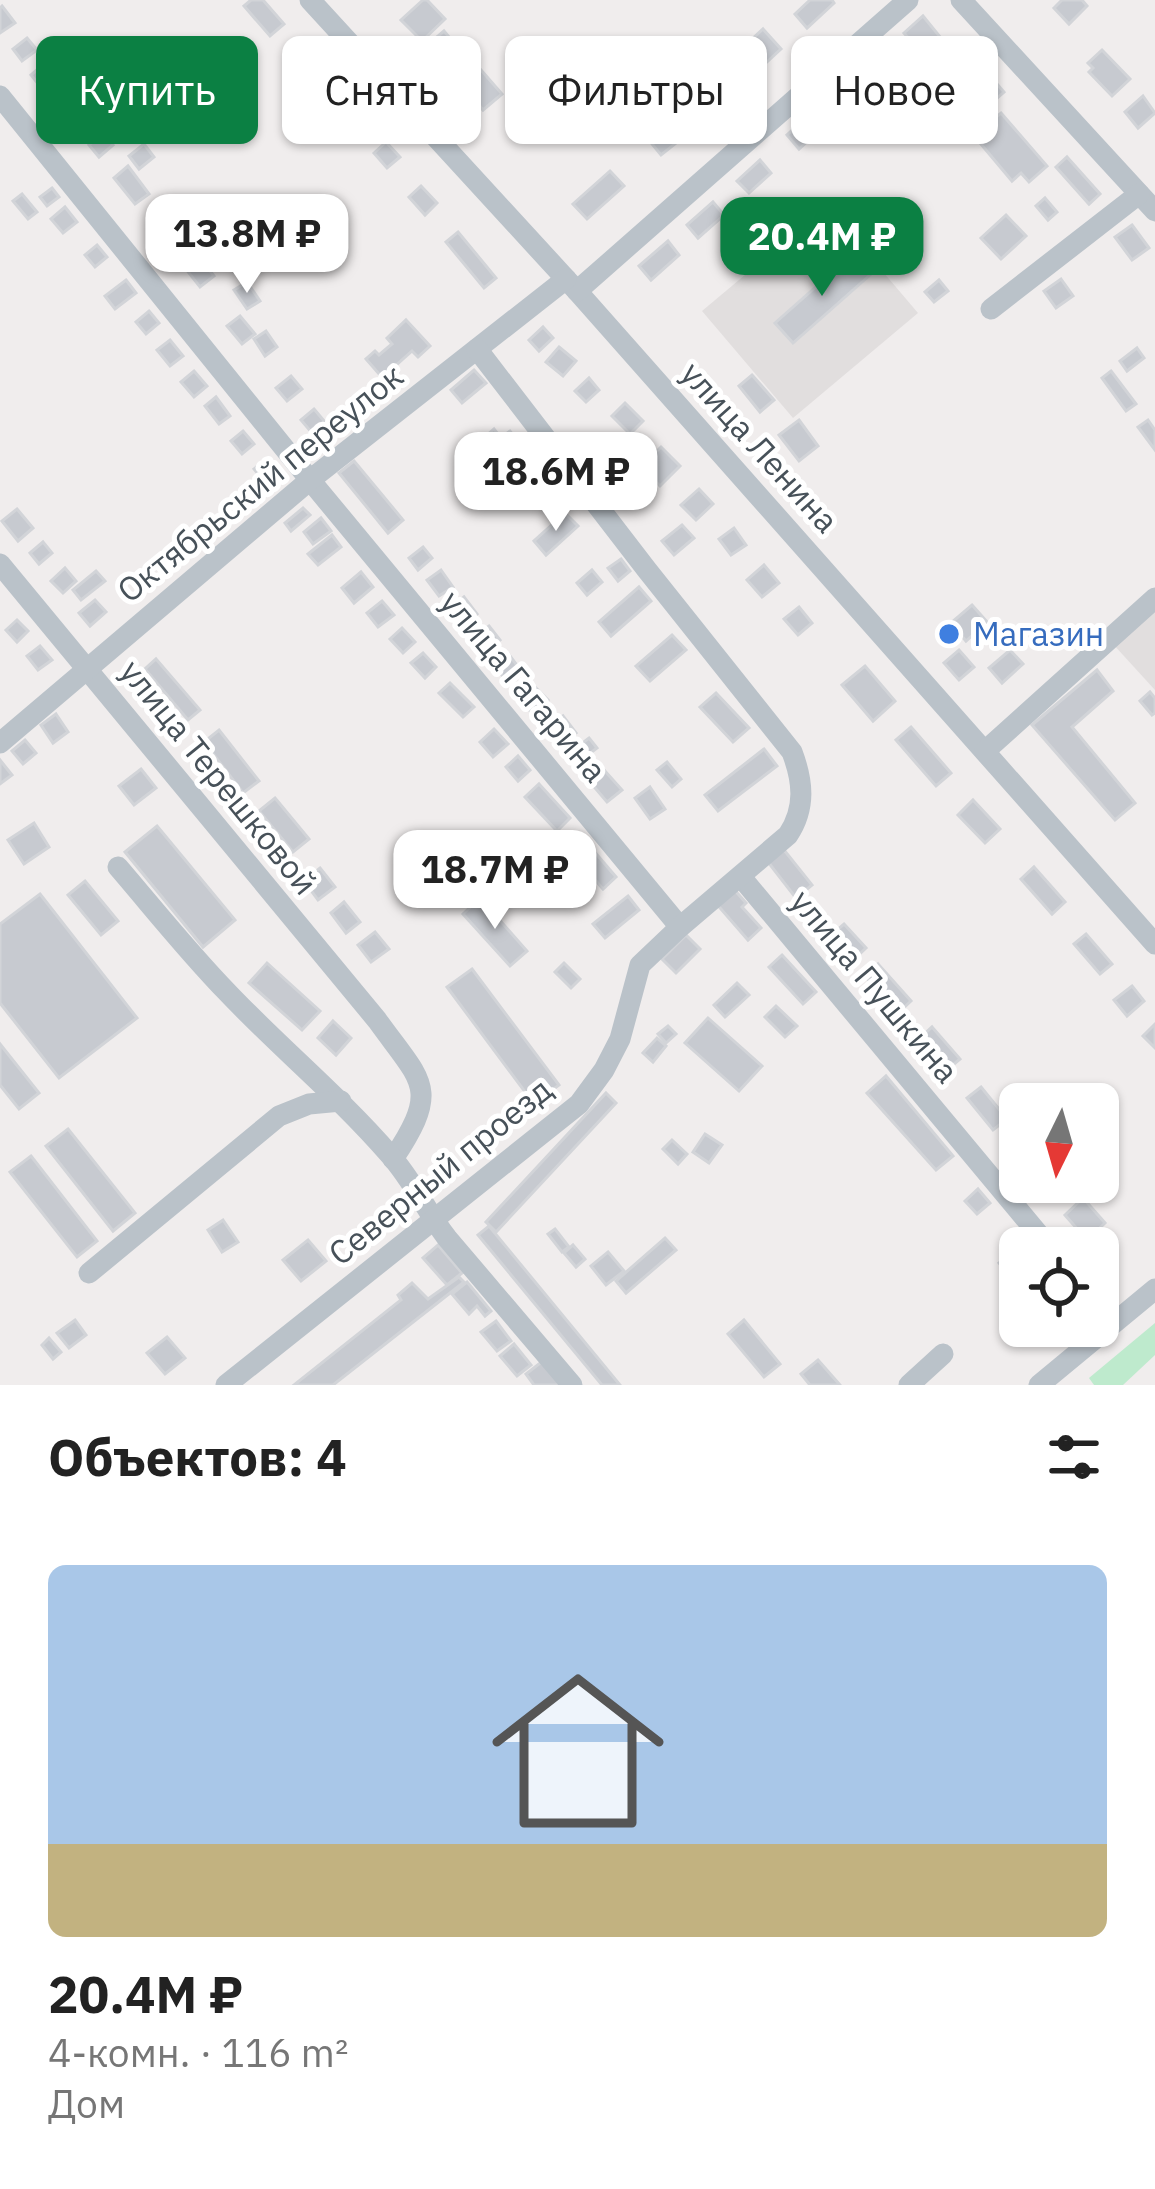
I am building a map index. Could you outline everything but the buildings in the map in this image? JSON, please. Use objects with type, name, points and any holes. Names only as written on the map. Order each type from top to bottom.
[{"type":"street","name":"улица Ленина","points":[[310,0],[572,285],[1155,944]]},
{"type":"street","name":"Октябрьский переулок","points":[[0,742],[310,480],[478,349],[572,285],[908,0]]},
{"type":"street","points":[[962,0],[1155,211]]},
{"type":"street","name":"улица Гагарина","points":[[0,96],[680,927]]},
{"type":"street","points":[[992,309],[1139,194]]},
{"type":"street","name":"Северный проезд","points":[[226,1385],[579,1104],[620,1039],[640,965],[796,824],[802,793],[793,752],[478,349]]},
{"type":"street","name":"улица Терешковой","points":[[0,564],[376,1020],[416,1075],[423,1090],[421,1108],[394,1159]]},
{"type":"street","points":[[985,751],[1155,598]]},
{"type":"street","points":[[118,867],[226,992],[341,1101],[394,1159],[433,1221],[572,1385]]},
{"type":"street","name":"улица Пушкина","points":[[741,877],[1033,1227]]},
{"type":"street","points":[[89,1274],[279,1116],[309,1104],[341,1101]]},
{"type":"street","points":[[1119,1319],[1155,1288]]},
{"type":"street","points":[[1051,1382],[1088,1347]]},
{"type":"street","points":[[909,1385],[943,1354]]},
{"type":"shaded area","points":[[827,206],[918,313],[793,418],[702,311]]},
{"type":"shaded area","points":[[1155,606],[1155,690],[1113,644]]},
{"type":"green space","points":[[1155,1323],[1155,1355],[1123,1385],[1094,1385],[1089,1378]]},
{"type":"place","name":"Магазин","points":[[949,634]]}]
